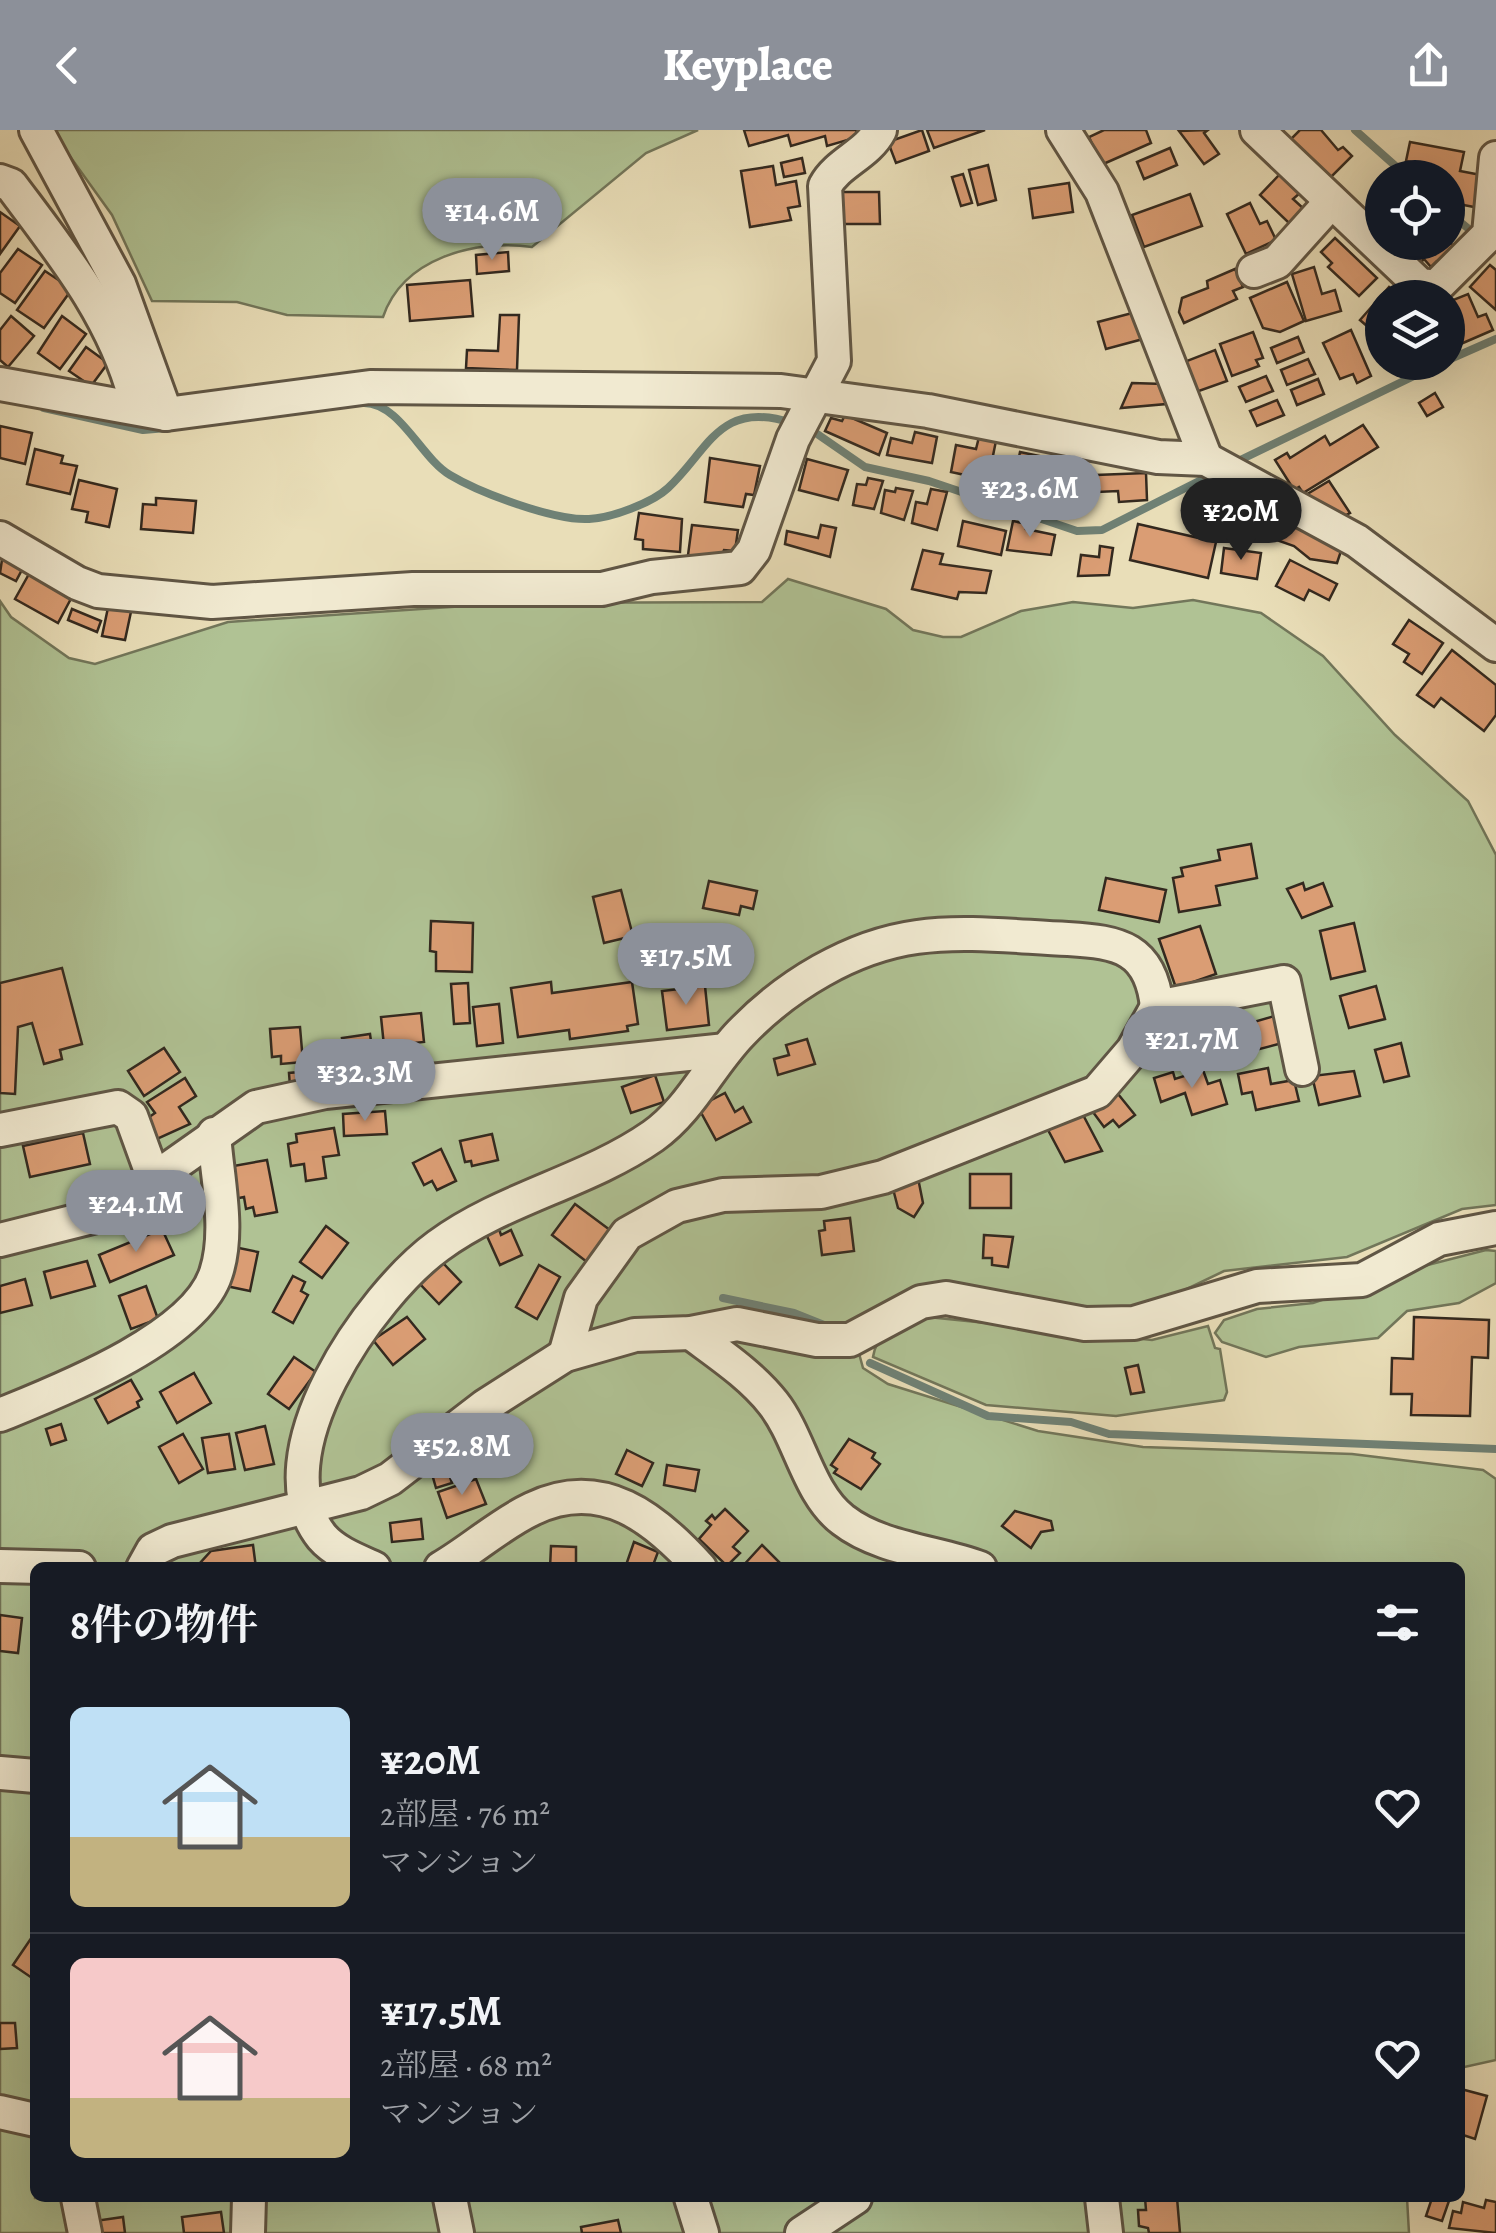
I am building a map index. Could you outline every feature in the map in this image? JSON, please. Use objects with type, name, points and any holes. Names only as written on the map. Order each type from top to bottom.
[{"type":"street","points":[[36,130],[119,284],[152,413]]},
{"type":"street","points":[[0,538],[76,583],[98,591],[212,602],[413,590],[602,590],[652,576],[740,568],[748,562],[805,414],[834,361],[825,186],[832,173],[870,146],[880,130]]},
{"type":"street","points":[[1063,130],[1102,192],[1133,263],[1206,459]]},
{"type":"street","points":[[1257,130],[1420,285],[1436,287],[1481,243],[1496,158]]},
{"type":"street","points":[[0,181],[11,184],[90,292],[128,374],[152,413]]},
{"type":"street","points":[[1254,271],[1277,262],[1331,202]]},
{"type":"street","points":[[0,384],[152,413],[370,387],[716,388],[805,414],[928,411],[1125,452],[1206,459],[1357,541],[1496,645]]},
{"type":"street","points":[[363,1562],[330,1545],[305,1505],[302,1457],[316,1412],[367,1322],[400,1278],[437,1247],[477,1221],[650,1138],[680,1112],[726,1050],[756,1019],[805,980],[851,958],[914,937],[1082,940],[1120,946],[1141,961],[1150,976],[1156,1006],[1133,1050],[1097,1092],[882,1177],[821,1192],[723,1195],[677,1206],[627,1234],[582,1298],[565,1355]]},
{"type":"street","points":[[1156,1006],[1284,982],[1302,1069]]},
{"type":"street","points":[[0,1240],[104,1214],[155,1182],[214,1134],[256,1107],[310,1094],[726,1050]]},
{"type":"street","points":[[0,1130],[118,1107],[130,1116],[155,1182]]},
{"type":"street","points":[[0,1415],[77,1382],[140,1346],[189,1314],[206,1295],[221,1248],[214,1134]]},
{"type":"street","points":[[147,1562],[154,1550],[172,1540],[361,1492],[390,1479],[485,1406],[565,1355],[635,1334],[691,1332],[737,1324],[816,1340],[850,1340],[920,1302],[946,1298],[1085,1324],[1134,1323],[1267,1284],[1362,1280],[1439,1239],[1496,1228]]},
{"type":"street","points":[[691,1332],[773,1403],[802,1450],[822,1495],[842,1520],[876,1537],[960,1562]]},
{"type":"street","points":[[450,1562],[532,1509],[580,1497],[643,1513],[694,1562]]},
{"type":"street","points":[[0,1566],[30,1567]]},
{"type":"street","points":[[0,1772],[30,1775]]},
{"type":"street","points":[[0,2112],[30,2119]]},
{"type":"street","points":[[79,2202],[84,2233]]},
{"type":"street","points":[[248,2233],[249,2202]]},
{"type":"street","points":[[451,2202],[457,2233]]},
{"type":"street","points":[[691,2202],[702,2233]]},
{"type":"street","points":[[802,2233],[849,2202]]},
{"type":"street","points":[[1102,2202],[1106,2233]]},
{"type":"green space","points":[[51,130],[698,130],[646,153],[532,247],[487,246],[465,250],[424,267],[393,297],[383,317],[287,315],[237,302],[152,301],[112,215]]},
{"type":"green space","points":[[788,579],[886,609],[913,630],[943,637],[961,637],[1021,611],[1073,602],[1133,608],[1193,600],[1261,613],[1323,656],[1395,735],[1468,801],[1496,855],[1496,1205],[1462,1209],[1347,1257],[1224,1271],[1137,1313],[934,1313],[857,1346],[863,1368],[888,1384],[1038,1431],[1143,1447],[1352,1454],[1483,1470],[1496,1479],[1496,2060],[1465,2067],[1465,1562],[30,1562],[30,2202],[1407,2202],[1409,2233],[0,2233],[0,601],[11,617],[69,658],[95,664],[228,622],[510,603],[762,602]]},
{"type":"green space","points":[[1486,1250],[1496,1251],[1496,1283],[1459,1303],[1407,1311],[1378,1338],[1299,1347],[1266,1357],[1222,1342],[1215,1333],[1224,1320],[1257,1309],[1313,1303],[1416,1268]]},
{"type":"green space","points":[[918,1316],[1152,1340],[1208,1326],[1215,1348],[1220,1349],[1227,1392],[1224,1400],[1116,1416],[986,1405],[873,1357],[883,1336]]},
{"type":"building","points":[[744,130],[856,130],[858,137],[827,146],[825,136],[791,146],[788,135],[749,146]]},
{"type":"building","points":[[922,130],[929,151],[896,163],[888,142]]},
{"type":"building","points":[[927,130],[985,130],[934,148]]},
{"type":"building","points":[[1104,130],[1146,130],[1151,143],[1101,165],[1089,137]]},
{"type":"building","points":[[1208,130],[1204,133],[1219,154],[1204,164],[1179,131]]},
{"type":"building","points":[[1300,130],[1321,130],[1338,150],[1343,147],[1352,156],[1327,181],[1288,142]]},
{"type":"building","points":[[1410,142],[1464,152],[1462,160],[1406,160]]},
{"type":"building","points":[[1170,148],[1177,165],[1144,179],[1137,162]]},
{"type":"building","points":[[802,158],[805,173],[784,177],[781,163]]},
{"type":"building","points":[[988,165],[996,200],[978,205],[969,170]]},
{"type":"building","points":[[773,166],[776,185],[796,181],[800,206],[788,208],[791,220],[750,227],[741,171]]},
{"type":"building","points":[[1465,172],[1481,175],[1474,207],[1465,205]]},
{"type":"building","points":[[963,174],[972,203],[961,206],[952,177]]},
{"type":"building","points":[[1280,174],[1300,193],[1293,199],[1304,209],[1289,223],[1260,195]]},
{"type":"building","points":[[1069,183],[1073,212],[1033,218],[1029,189]]},
{"type":"building","points":[[841,192],[879,192],[880,224],[841,224]]},
{"type":"building","points":[[1190,194],[1202,226],[1144,247],[1132,215]]},
{"type":"building","points":[[1250,203],[1260,224],[1267,221],[1276,240],[1246,254],[1227,214]]},
{"type":"building","points":[[0,212],[20,226],[0,254]]},
{"type":"building","points":[[1335,238],[1377,278],[1365,280],[1365,290],[1359,296],[1328,267],[1332,263],[1321,252]]},
{"type":"building","points":[[18,249],[42,265],[15,303],[0,293],[0,273]]},
{"type":"building","points":[[508,252],[509,271],[477,274],[476,255]]},
{"type":"building","points":[[1425,260],[1447,260],[1441,267],[1436,262],[1431,267]]},
{"type":"building","points":[[1490,265],[1496,270],[1496,310],[1470,287]]},
{"type":"building","points":[[1314,267],[1322,294],[1335,290],[1341,311],[1306,321],[1292,274]]},
{"type":"building","points":[[1235,269],[1243,287],[1233,291],[1237,299],[1184,323],[1179,312],[1182,298],[1208,288],[1207,281]]},
{"type":"building","points":[[45,271],[72,289],[44,328],[17,310]]},
{"type":"building","points":[[470,280],[473,316],[410,321],[407,285]]},
{"type":"building","points":[[1287,282],[1304,321],[1280,332],[1263,328],[1250,298]]},
{"type":"building","points":[[1468,294],[1478,317],[1486,314],[1493,330],[1465,342]]},
{"type":"building","points":[[1136,312],[1143,339],[1106,349],[1098,322]]},
{"type":"building","points":[[500,315],[519,315],[517,370],[466,368],[467,350],[498,351]]},
{"type":"building","points":[[11,316],[34,336],[8,367],[0,360],[0,330]]},
{"type":"building","points":[[62,316],[86,334],[60,369],[38,353]]},
{"type":"building","points":[[1351,330],[1365,362],[1365,379],[1357,383],[1353,374],[1340,379],[1323,343]]},
{"type":"building","points":[[1253,332],[1263,358],[1256,360],[1259,366],[1232,376],[1220,344]]},
{"type":"building","points":[[1298,337],[1304,352],[1277,363],[1271,348]]},
{"type":"building","points":[[86,347],[108,363],[91,386],[69,371]]},
{"type":"building","points":[[1215,350],[1227,381],[1196,392],[1179,364]]},
{"type":"building","points":[[1308,359],[1315,374],[1287,385],[1281,370]]},
{"type":"building","points":[[1266,376],[1273,391],[1246,402],[1239,387]]},
{"type":"building","points":[[1318,379],[1324,394],[1297,405],[1291,390]]},
{"type":"building","points":[[1132,383],[1164,384],[1166,404],[1121,408]]},
{"type":"building","points":[[1435,393],[1443,407],[1427,416],[1419,403]]},
{"type":"building","points":[[1277,400],[1284,415],[1257,426],[1250,411]]},
{"type":"building","points":[[845,415],[887,433],[879,455],[825,431],[831,418],[842,421]]},
{"type":"building","points":[[1363,425],[1378,447],[1303,493],[1299,487],[1294,490],[1275,460],[1287,453],[1290,458],[1325,436],[1330,445]]},
{"type":"building","points":[[0,426],[32,433],[25,464],[0,458]]},
{"type":"building","points":[[915,432],[937,437],[932,463],[887,455],[891,438],[912,443]]},
{"type":"building","points":[[980,433],[997,436],[988,480],[951,472],[956,445],[976,449]]},
{"type":"building","points":[[35,449],[63,456],[61,463],[77,466],[70,494],[27,484]]},
{"type":"building","points":[[1020,452],[1044,457],[1034,504],[1014,498],[1015,492],[998,489],[1004,459],[1018,462]]},
{"type":"building","points":[[710,458],[760,466],[754,495],[746,494],[743,507],[705,502]]},
{"type":"building","points":[[807,459],[848,470],[838,500],[799,490]]},
{"type":"building","points":[[1146,473],[1147,500],[1119,502],[1118,491],[1097,492],[1096,475]]},
{"type":"building","points":[[868,478],[883,481],[874,509],[853,505],[857,484],[866,485]]},
{"type":"building","points":[[79,480],[117,489],[109,527],[86,522],[88,512],[72,509]]},
{"type":"building","points":[[1329,481],[1350,513],[1340,518],[1304,496]]},
{"type":"building","points":[[896,488],[913,491],[904,520],[881,513],[885,490],[895,492]]},
{"type":"building","points":[[931,489],[947,492],[937,530],[912,523],[916,502],[927,504]]},
{"type":"building","points":[[1235,491],[1343,545],[1337,563],[1310,559],[1294,546],[1225,522]]},
{"type":"building","points":[[156,498],[196,501],[193,533],[141,529],[143,504],[156,505]]},
{"type":"building","points":[[639,513],[682,519],[680,552],[643,549],[643,540],[635,539]]},
{"type":"building","points":[[963,521],[1006,531],[1001,555],[958,546]]},
{"type":"building","points":[[1013,521],[1027,524],[1026,529],[1055,535],[1051,555],[1007,550]]},
{"type":"building","points":[[1138,524],[1216,542],[1208,578],[1130,560]]},
{"type":"building","points":[[692,525],[738,530],[735,551],[724,550],[721,558],[688,555]]},
{"type":"building","points":[[821,525],[836,528],[830,557],[785,544],[787,531],[818,538]]},
{"type":"building","points":[[1100,546],[1113,548],[1109,575],[1078,576],[1081,555],[1099,557]]},
{"type":"building","points":[[1224,548],[1261,553],[1257,579],[1221,573]]},
{"type":"building","points":[[923,550],[943,554],[940,564],[991,571],[986,593],[959,592],[957,599],[912,589]]},
{"type":"building","points":[[3,553],[25,564],[16,581],[0,573]]},
{"type":"building","points":[[1290,560],[1337,584],[1329,600],[1309,590],[1304,600],[1276,586]]},
{"type":"building","points":[[34,565],[74,593],[58,623],[15,599]]},
{"type":"building","points":[[109,603],[132,607],[125,640],[102,636]]},
{"type":"building","points":[[72,609],[101,621],[97,632],[68,620]]},
{"type":"building","points":[[1409,620],[1443,643],[1422,674],[1404,662],[1409,654],[1393,644]]},
{"type":"building","points":[[1452,650],[1496,685],[1496,715],[1484,731],[1441,698],[1434,707],[1417,695]]},
{"type":"building","points":[[1251,844],[1257,878],[1216,886],[1220,905],[1179,912],[1173,878],[1183,876],[1181,868],[1220,860],[1218,850]]},
{"type":"building","points":[[1106,878],[1166,890],[1159,922],[1099,910]]},
{"type":"building","points":[[709,881],[757,891],[753,909],[741,906],[739,915],[703,908]]},
{"type":"building","points":[[1303,883],[1305,890],[1323,883],[1332,906],[1302,918],[1287,889]]},
{"type":"building","points":[[621,890],[633,936],[604,943],[593,897]]},
{"type":"building","points":[[431,921],[473,923],[472,972],[436,971],[436,952],[430,951]]},
{"type":"building","points":[[1354,923],[1365,971],[1331,979],[1320,931]]},
{"type":"building","points":[[1200,926],[1216,974],[1176,988],[1159,939]]},
{"type":"building","points":[[62,968],[82,1044],[60,1050],[62,1059],[44,1064],[32,1023],[18,1027],[15,1094],[0,1093],[0,983]]},
{"type":"building","points":[[551,982],[552,993],[632,982],[638,1024],[627,1026],[628,1031],[570,1039],[569,1030],[518,1037],[511,988]]},
{"type":"building","points":[[468,983],[470,1023],[454,1024],[451,984]]},
{"type":"building","points":[[705,986],[709,1025],[667,1030],[662,991]]},
{"type":"building","points":[[1376,986],[1385,1019],[1349,1028],[1340,996]]},
{"type":"building","points":[[499,1004],[503,1043],[477,1046],[473,1007]]},
{"type":"building","points":[[421,1013],[424,1042],[384,1046],[381,1017]]},
{"type":"building","points":[[1278,1015],[1286,1042],[1233,1056],[1226,1030]]},
{"type":"building","points":[[1168,1019],[1190,1034],[1170,1062],[1148,1046]]},
{"type":"building","points":[[300,1027],[303,1062],[281,1064],[281,1056],[272,1057],[270,1029]]},
{"type":"building","points":[[370,1034],[374,1063],[346,1067],[342,1038]]},
{"type":"building","points":[[807,1039],[815,1064],[778,1075],[774,1059],[789,1055],[786,1045]]},
{"type":"building","points":[[1401,1043],[1409,1076],[1384,1082],[1375,1050]]},
{"type":"building","points":[[164,1048],[180,1072],[144,1096],[128,1071]]},
{"type":"building","points":[[1268,1068],[1271,1084],[1294,1080],[1299,1101],[1256,1110],[1252,1092],[1242,1094],[1238,1074]]},
{"type":"building","points":[[321,1070],[323,1083],[290,1086],[289,1073]]},
{"type":"building","points":[[1203,1070],[1208,1084],[1220,1080],[1227,1104],[1192,1115],[1185,1093],[1161,1102],[1154,1078],[1173,1072],[1175,1079]]},
{"type":"building","points":[[1354,1071],[1360,1096],[1319,1105],[1312,1076]]},
{"type":"building","points":[[655,1075],[664,1102],[631,1113],[622,1087]]},
{"type":"building","points":[[185,1078],[196,1096],[179,1107],[190,1124],[157,1139],[145,1120],[155,1113],[147,1102]]},
{"type":"building","points":[[1114,1089],[1135,1115],[1119,1127],[1113,1120],[1104,1127],[1090,1108]]},
{"type":"building","points":[[725,1093],[735,1112],[743,1107],[751,1122],[716,1140],[698,1107]]},
{"type":"building","points":[[385,1111],[387,1134],[344,1136],[343,1114]]},
{"type":"building","points":[[1081,1111],[1102,1151],[1065,1162],[1047,1128]]},
{"type":"building","points":[[334,1128],[339,1155],[323,1157],[326,1178],[306,1181],[304,1164],[291,1166],[288,1144],[297,1142],[296,1134]]},
{"type":"building","points":[[83,1133],[90,1164],[30,1177],[23,1146]]},
{"type":"building","points":[[492,1134],[498,1160],[472,1166],[471,1161],[465,1162],[460,1141]]},
{"type":"building","points":[[441,1149],[456,1181],[437,1190],[432,1181],[424,1185],[413,1163]]},
{"type":"building","points":[[267,1160],[277,1212],[255,1216],[253,1207],[246,1209],[244,1197],[234,1199],[228,1167]]},
{"type":"building","points":[[970,1174],[1011,1174],[1011,1208],[970,1208]]},
{"type":"building","points":[[918,1178],[923,1203],[914,1217],[898,1208],[892,1185]]},
{"type":"building","points":[[575,1204],[610,1230],[587,1262],[552,1235]]},
{"type":"building","points":[[850,1218],[854,1251],[822,1255],[819,1231],[825,1230],[824,1221]]},
{"type":"building","points":[[326,1226],[348,1243],[322,1278],[300,1262]]},
{"type":"building","points":[[162,1229],[174,1255],[110,1282],[99,1255]]},
{"type":"building","points":[[499,1229],[501,1235],[511,1230],[522,1255],[500,1265],[486,1234]]},
{"type":"building","points":[[984,1235],[1013,1237],[1008,1267],[992,1265],[992,1258],[983,1258]]},
{"type":"building","points":[[234,1247],[258,1252],[250,1291],[226,1286]]},
{"type":"building","points":[[87,1261],[95,1286],[51,1298],[44,1272]]},
{"type":"building","points":[[443,1263],[461,1282],[439,1304],[420,1284]]},
{"type":"building","points":[[539,1265],[560,1277],[537,1319],[516,1307]]},
{"type":"building","points":[[293,1276],[305,1282],[301,1291],[308,1295],[293,1323],[273,1312]]},
{"type":"building","points":[[25,1279],[32,1305],[0,1313],[0,1286]]},
{"type":"building","points":[[146,1286],[158,1319],[131,1329],[119,1296]]},
{"type":"building","points":[[407,1317],[425,1339],[393,1365],[373,1340]]},
{"type":"building","points":[[1414,1317],[1489,1320],[1488,1358],[1472,1357],[1470,1416],[1411,1415],[1412,1394],[1391,1394],[1392,1358],[1413,1359]]},
{"type":"building","points":[[294,1357],[316,1372],[289,1409],[268,1394]]},
{"type":"building","points":[[1138,1365],[1144,1392],[1131,1394],[1125,1368]]},
{"type":"building","points":[[194,1373],[211,1403],[177,1423],[160,1392]]},
{"type":"building","points":[[131,1380],[142,1399],[137,1402],[139,1407],[108,1423],[95,1399]]},
{"type":"building","points":[[61,1424],[66,1440],[51,1445],[46,1429]]},
{"type":"building","points":[[265,1426],[274,1464],[245,1470],[236,1433]]},
{"type":"building","points":[[183,1434],[203,1469],[179,1483],[159,1447]]},
{"type":"building","points":[[229,1434],[235,1469],[208,1473],[202,1438]]},
{"type":"building","points":[[849,1439],[875,1453],[872,1458],[880,1464],[861,1489],[834,1473],[837,1469],[831,1465]]},
{"type":"building","points":[[627,1450],[653,1463],[642,1486],[616,1474]]},
{"type":"building","points":[[445,1462],[452,1483],[436,1488],[430,1467]]},
{"type":"building","points":[[667,1465],[699,1470],[695,1491],[664,1485]]},
{"type":"building","points":[[476,1479],[486,1504],[447,1518],[438,1492]]},
{"type":"building","points":[[725,1509],[748,1531],[733,1547],[740,1553],[731,1562],[723,1562],[699,1539],[711,1525],[706,1521],[712,1515],[715,1519]]},
{"type":"building","points":[[1015,1511],[1051,1521],[1053,1530],[1041,1532],[1031,1548],[1002,1526]]},
{"type":"building","points":[[421,1519],[423,1539],[392,1542],[390,1523]]},
{"type":"building","points":[[634,1542],[658,1552],[654,1562],[627,1562]]},
{"type":"building","points":[[253,1545],[255,1562],[201,1562],[211,1551]]},
{"type":"building","points":[[762,1545],[779,1562],[746,1562]]},
{"type":"building","points":[[551,1546],[576,1547],[576,1562],[550,1562]]},
{"type":"building","points":[[0,1615],[22,1618],[18,1653],[0,1651]]},
{"type":"building","points":[[30,1940],[30,1977],[13,1965]]},
{"type":"building","points":[[0,2023],[15,2023],[17,2048],[0,2049]]},
{"type":"building","points":[[1465,2090],[1487,2096],[1475,2139],[1465,2136]]},
{"type":"building","points":[[1486,2200],[1496,2202],[1496,2233],[1449,2228],[1453,2211],[1461,2213],[1463,2202],[1484,2208]]},
{"type":"building","points":[[1145,2202],[1177,2202],[1180,2233],[1149,2233],[1148,2228],[1139,2226],[1138,2210],[1146,2210]]},
{"type":"building","points":[[1431,2202],[1449,2202],[1442,2221],[1426,2216]]},
{"type":"building","points":[[221,2212],[224,2233],[184,2233],[182,2217]]},
{"type":"building","points":[[123,2217],[125,2233],[97,2233],[95,2221]]},
{"type":"building","points":[[618,2220],[621,2233],[582,2233],[581,2227]]},
{"type":"waterway","points":[[1355,130],[1389,160]]},
{"type":"waterway","points":[[1465,226],[1475,234]]},
{"type":"waterway","points":[[1465,353],[1496,339]]},
{"type":"waterway","points":[[1232,464],[1406,380]]},
{"type":"waterway","points":[[364,403],[389,412],[450,475],[518,504],[557,516],[589,519],[631,509],[652,499],[668,488],[706,444],[731,423],[767,417],[792,423]]},
{"type":"waterway","points":[[44,408],[143,430],[167,428]]},
{"type":"waterway","points":[[810,429],[865,467],[929,481],[1077,531],[1102,530],[1215,473]]},
{"type":"waterway","points":[[723,1298],[794,1313],[829,1327]]},
{"type":"waterway","points":[[870,1363],[988,1416],[1071,1422],[1109,1434],[1496,1449]]}]
